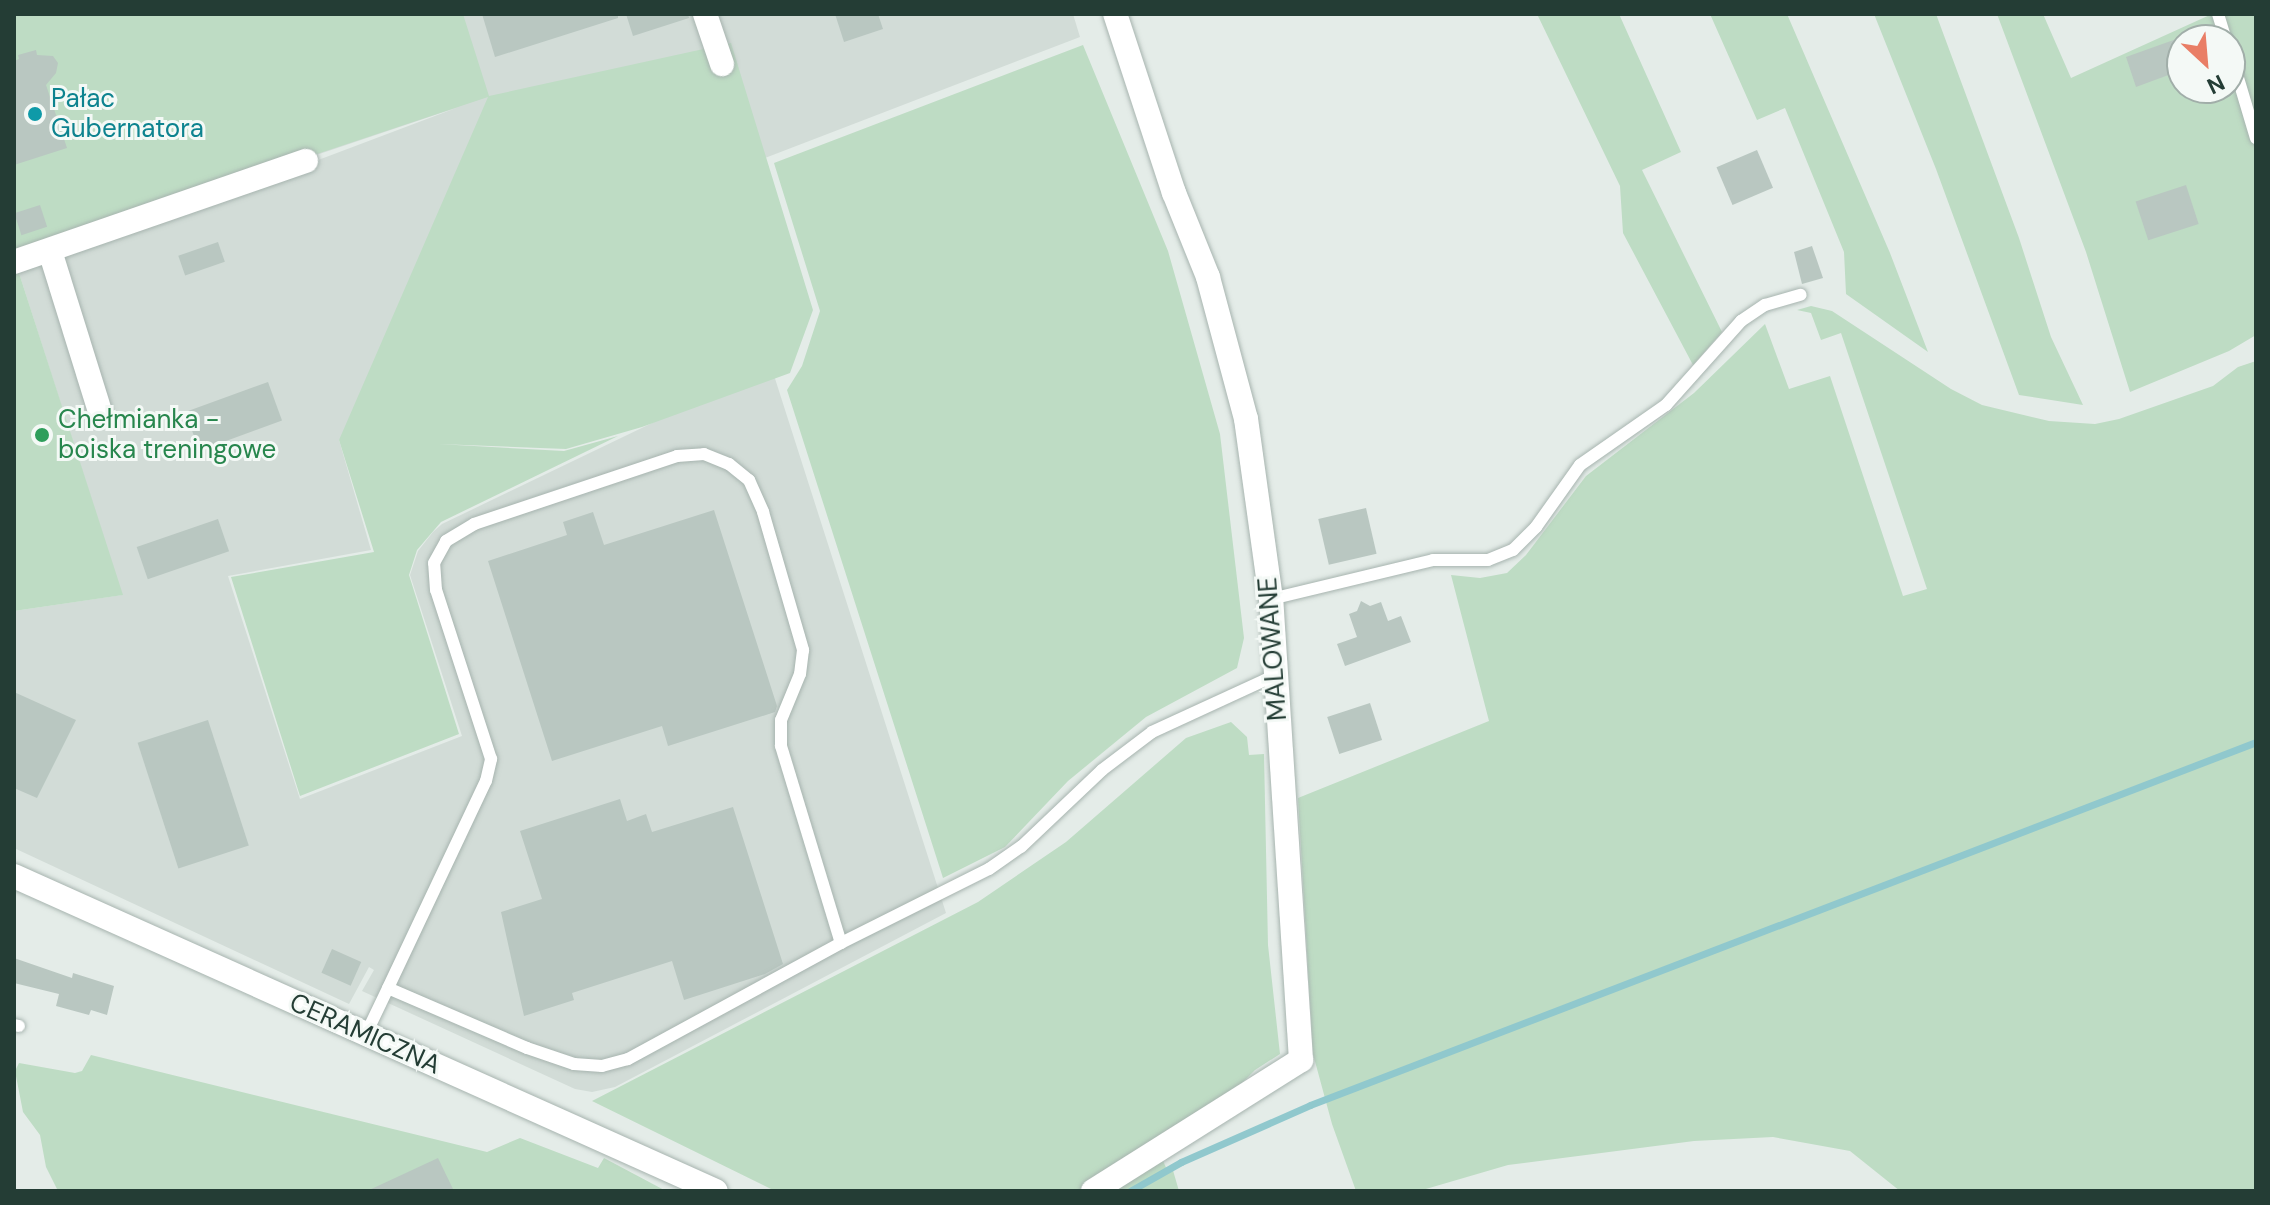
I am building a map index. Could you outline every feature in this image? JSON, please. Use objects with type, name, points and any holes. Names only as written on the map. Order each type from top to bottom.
[{"type":"street","points":[[705,14],[722,64]]},
{"type":"street","name":"MALOWANE","points":[[1093,1191],[1301,1060],[1271,599],[1246,419],[1208,277],[1174,193],[1115,14]]},
{"type":"street","points":[[14,262],[306,161]]},
{"type":"street","points":[[50,251],[100,412]]},
{"type":"street","name":"CERAMICZNA","points":[[14,876],[716,1191]]},
{"type":"lane","points":[[2246,104],[2256,138]]},
{"type":"lane","points":[[1271,599],[1433,560],[1488,560],[1513,550],[1536,527],[1580,465],[1666,405],[1741,321],[1765,305],[1801,295]]},
{"type":"lane","points":[[366,1034],[486,781],[491,759],[436,590],[434,563],[446,541],[474,524],[677,456],[704,454],[729,464],[749,480],[763,512],[803,650],[800,674],[781,720],[785,770],[841,943]]},
{"type":"lane","points":[[388,988],[527,1048],[574,1064],[602,1066],[628,1059],[841,943],[989,869],[1021,847],[1102,770],[1152,732],[1276,675]]},
{"type":"shaded area","points":[[14,14],[1073,14],[1080,37],[765,158],[730,43],[339,440],[371,550],[228,576],[300,799],[462,736],[410,575],[418,551],[433,532],[442,524],[771,366],[946,913],[615,1087],[592,1092],[575,1089],[362,991],[374,970],[369,967],[349,1004],[14,848],[14,611],[122,595],[19,273],[456,108],[129,218]]},
{"type":"green space","points":[[14,14],[463,14],[489,96],[731,43],[813,310],[790,373],[642,427],[566,449],[438,444],[564,451],[618,436],[441,522],[417,550],[409,575],[459,734],[300,796],[231,577],[374,552],[339,440],[488,97],[14,255]]},
{"type":"green space","points":[[1537,14],[1619,14],[1681,152],[1642,170],[1722,332],[1693,365],[1623,233],[1620,186]]},
{"type":"green space","points":[[1710,14],[1787,14],[1890,253],[1928,352],[1846,294],[1844,252],[1785,108],[1757,120]]},
{"type":"green space","points":[[1874,14],[1936,14],[2019,238],[2051,337],[2083,405],[2019,395],[1936,169]]},
{"type":"green space","points":[[1997,14],[2043,14],[2071,78],[2166,35],[2166,104],[2246,104],[2246,24],[2190,24],[2212,14],[2256,14],[2256,335],[2229,351],[2130,392],[2086,252]]},
{"type":"green space","points":[[1083,45],[1168,251],[1220,434],[1244,638],[1237,668],[1146,717],[1068,781],[1005,847],[943,878],[787,390],[802,366],[820,311],[774,163]]},
{"type":"green space","name":"Chełmianka - boiska treningowe","points":[[19,273],[123,595],[14,611],[14,274]]},
{"type":"green space","points":[[1811,306],[1832,311],[1951,389],[1982,405],[2049,421],[2095,424],[2119,419],[2213,386],[2238,367],[2256,361],[2256,1191],[1900,1191],[1850,1151],[1773,1137],[1694,1141],[1508,1165],[1419,1191],[1356,1191],[1332,1124],[1313,1054],[1298,798],[1489,721],[1451,575],[1480,578],[1507,573],[1526,555],[1586,476],[1694,393],[1765,324],[1789,389],[1830,376],[1903,596],[1927,589],[1841,333],[1821,340],[1811,313],[1797,310]]},
{"type":"green space","points":[[1231,722],[1247,737],[1249,755],[1264,754],[1268,945],[1280,1054],[1255,1070],[1224,1101],[1077,1191],[775,1191],[592,1101],[978,902],[1066,842],[1186,738]]},
{"type":"green space","points":[[91,1055],[487,1152],[520,1138],[598,1168],[604,1158],[666,1191],[58,1191],[46,1167],[40,1135],[23,1112],[15,1071],[19,1063],[75,1073],[82,1071]]},
{"type":"green space","points":[[1161,1156],[1167,1170],[1172,1167],[1179,1191],[1105,1191]]},
{"type":"building","points":[[482,14],[618,14],[618,18],[495,57]]},
{"type":"building","points":[[626,14],[688,14],[689,18],[633,36]]},
{"type":"building","points":[[835,14],[878,14],[883,29],[844,42]]},
{"type":"building","points":[[2166,43],[2166,76],[2136,87],[2126,57]]},
{"type":"building","name":"Pałac Gubernatora","points":[[36,50],[37,55],[53,56],[58,63],[56,73],[46,85],[67,148],[14,165],[14,61],[19,59],[18,55]]},
{"type":"building","points":[[1757,150],[1773,188],[1733,205],[1716,167]]},
{"type":"building","points":[[2186,185],[2199,224],[2148,240],[2136,201]]},
{"type":"building","points":[[40,205],[47,227],[21,235],[14,213]]},
{"type":"building","points":[[218,242],[225,262],[185,276],[178,256]]},
{"type":"building","points":[[1812,246],[1823,278],[1802,284],[1794,252]]},
{"type":"building","points":[[268,382],[282,421],[199,451],[185,412]]},
{"type":"building","points":[[1366,508],[1377,554],[1329,565],[1318,519]]},
{"type":"building","points":[[714,510],[777,706],[775,712],[668,746],[662,726],[552,761],[488,561],[567,535],[563,522],[593,512],[604,545]]},
{"type":"building","points":[[218,519],[229,551],[148,579],[137,547]]},
{"type":"building","points":[[1361,601],[1370,606],[1381,602],[1388,621],[1401,616],[1411,642],[1345,666],[1337,644],[1357,637],[1349,614],[1357,611]]},
{"type":"building","points":[[14,692],[76,720],[37,798],[14,788]]},
{"type":"building","points":[[1370,703],[1382,740],[1339,754],[1327,717]]},
{"type":"building","points":[[208,720],[249,846],[178,868],[138,743]]},
{"type":"building","points":[[620,799],[627,821],[646,814],[652,832],[733,807],[783,964],[765,974],[684,1000],[672,961],[572,993],[574,1000],[524,1016],[501,912],[542,899],[520,831]]},
{"type":"building","points":[[332,949],[361,962],[351,986],[321,973]]},
{"type":"building","points":[[14,958],[72,978],[73,973],[114,986],[107,1015],[91,1010],[89,1015],[56,1006],[59,994],[14,983]]},
{"type":"building","points":[[438,1158],[454,1191],[367,1191]]},
{"type":"waterway","points":[[1130,1191],[1181,1162],[1310,1105],[2256,742]]},
{"type":"place","name":"Pałac Gubernatora","points":[[35,114]]},
{"type":"place","name":"Chełmianka - boiska treningowe","points":[[42,435]]}]
